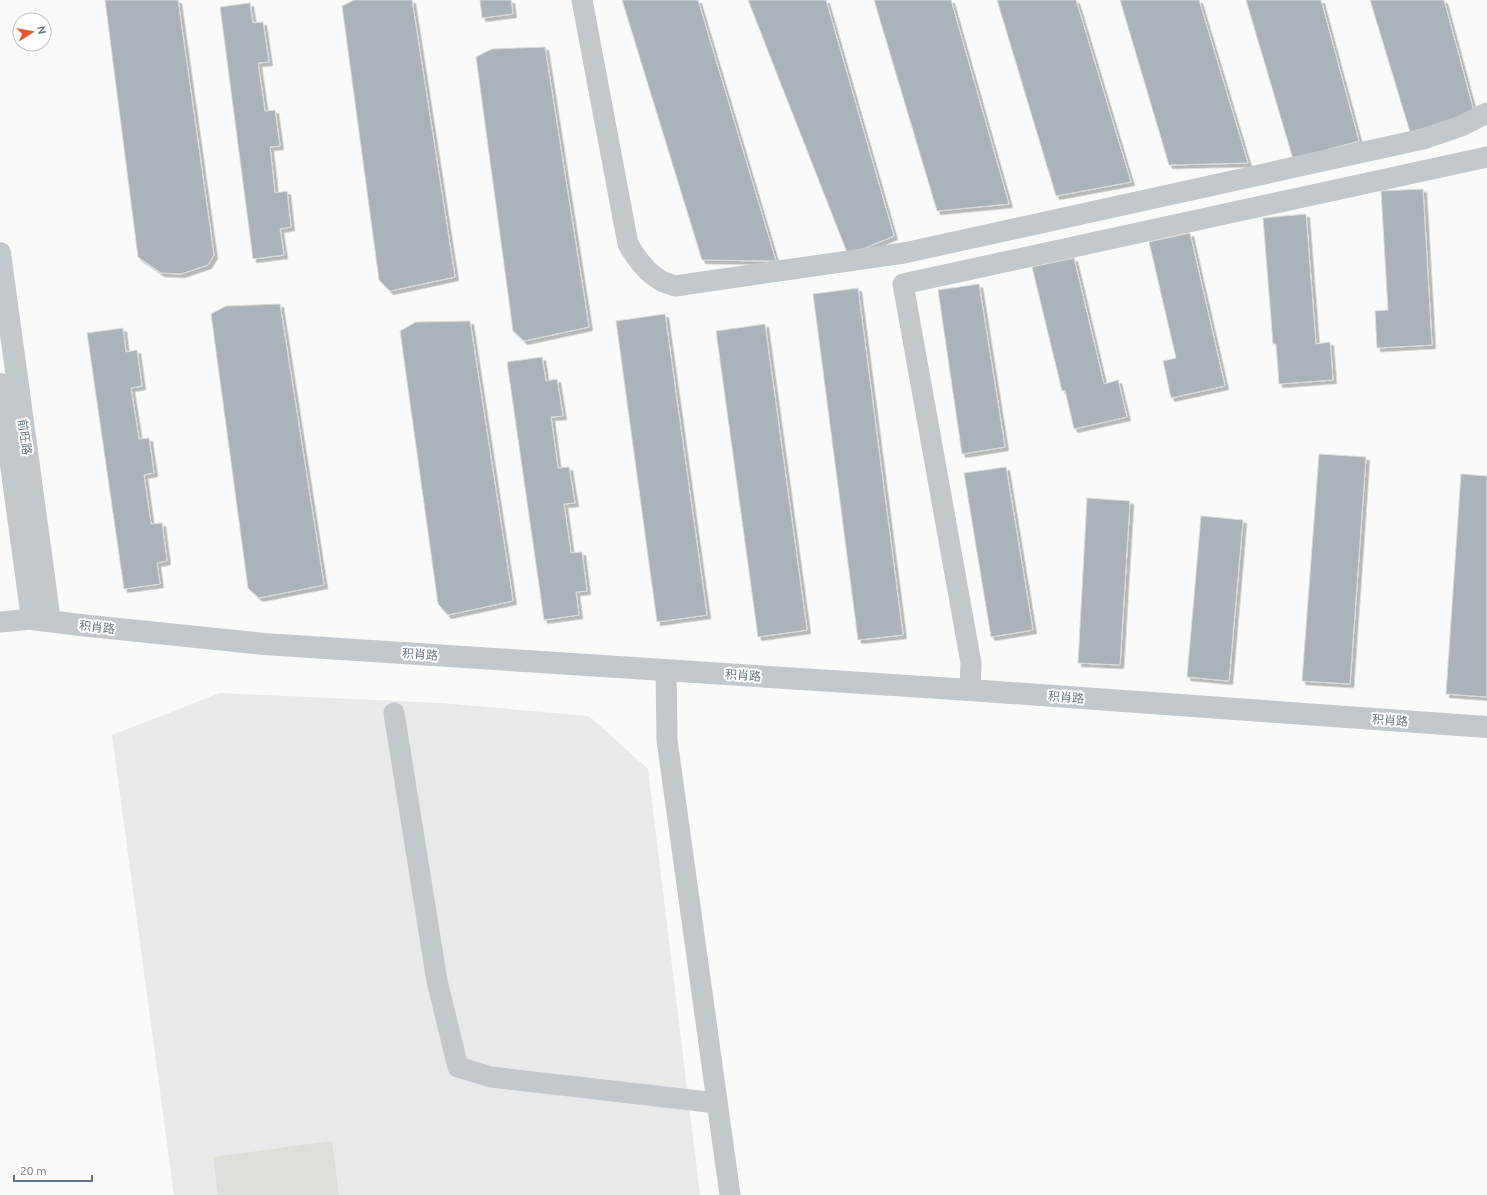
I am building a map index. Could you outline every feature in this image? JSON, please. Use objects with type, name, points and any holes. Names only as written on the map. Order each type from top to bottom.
[{"type":"street","points":[[582,0],[628,244],[636,259],[647,270],[660,281],[675,286],[904,253],[1423,139],[1461,126],[1487,113]]},
{"type":"street","points":[[970,690],[970,663],[903,284],[1487,157]]},
{"type":"street","name":"前旺路","points":[[0,254],[41,620]]},
{"type":"street","name":"前旺路","points":[[0,384],[41,620]]},
{"type":"street","name":"积肖路","points":[[0,622],[41,620],[80,626],[264,644],[970,690],[1487,727]]},
{"type":"street","points":[[666,670],[667,740],[730,1195]]},
{"type":"street","points":[[394,713],[436,981],[458,1067],[491,1076],[717,1103]]},
{"type":"shaded area","points":[[220,693],[441,703],[589,716],[648,769],[700,1195],[174,1195],[112,735]]},
{"type":"shaded area","points":[[332,1141],[339,1195],[218,1195],[213,1157]]},
{"type":"building","points":[[105,0],[178,0],[214,255],[208,265],[181,274],[161,273],[138,257]]},
{"type":"building","points":[[354,0],[412,0],[455,277],[390,291],[379,280],[342,6]]},
{"type":"building","points":[[480,0],[511,0],[513,14],[482,18]]},
{"type":"building","points":[[622,0],[698,0],[776,261],[702,260]]},
{"type":"building","points":[[748,0],[826,0],[894,236],[848,255]]},
{"type":"building","points":[[874,0],[951,0],[1009,204],[937,211]]},
{"type":"building","points":[[997,0],[1076,0],[1131,182],[1056,196]]},
{"type":"building","points":[[1120,0],[1199,0],[1248,163],[1169,165]]},
{"type":"building","points":[[1246,0],[1321,0],[1359,141],[1293,159]]},
{"type":"building","points":[[1370,0],[1444,0],[1475,115],[1410,132]]},
{"type":"building","points":[[250,3],[253,23],[263,22],[269,62],[258,63],[265,111],[275,110],[280,146],[270,147],[275,193],[287,191],[291,227],[280,229],[284,255],[253,259],[220,7]]},
{"type":"building","points":[[545,47],[589,327],[524,341],[513,331],[476,57],[492,49]]},
{"type":"building","points":[[1423,189],[1432,345],[1377,348],[1375,311],[1388,310],[1381,191]]},
{"type":"building","points":[[1306,214],[1316,344],[1330,342],[1333,380],[1279,384],[1276,344],[1273,344],[1263,218]]},
{"type":"building","points":[[1190,233],[1225,386],[1171,398],[1163,361],[1176,358],[1149,242]]},
{"type":"building","points":[[1074,258],[1104,384],[1118,380],[1127,417],[1074,429],[1065,390],[1062,391],[1032,267]]},
{"type":"building","points":[[979,284],[1005,447],[962,454],[938,290]]},
{"type":"building","points":[[858,288],[903,635],[858,640],[813,294]]},
{"type":"building","points":[[280,304],[324,585],[259,598],[248,588],[211,314],[226,306]]},
{"type":"building","points":[[665,314],[707,615],[657,622],[616,321]]},
{"type":"building","points":[[470,321],[513,601],[448,615],[438,604],[400,331],[416,322]]},
{"type":"building","points":[[765,324],[807,630],[758,637],[716,331]]},
{"type":"building","points":[[123,328],[126,352],[137,350],[142,386],[131,388],[139,439],[149,438],[154,473],[144,475],[151,524],[162,523],[167,561],[157,563],[160,584],[124,589],[87,333]]},
{"type":"building","points":[[542,357],[546,381],[557,379],[563,416],[551,417],[558,468],[569,467],[575,503],[564,504],[571,553],[582,552],[587,591],[576,592],[579,615],[544,620],[507,362]]},
{"type":"building","points":[[1319,454],[1366,457],[1350,684],[1302,681]]},
{"type":"building","points":[[1006,467],[1033,630],[991,637],[964,473]]},
{"type":"building","points":[[1461,474],[1487,476],[1487,697],[1446,694]]},
{"type":"building","points":[[1087,498],[1130,501],[1120,665],[1078,663]]},
{"type":"building","points":[[1201,516],[1243,520],[1229,681],[1187,677]]}]
